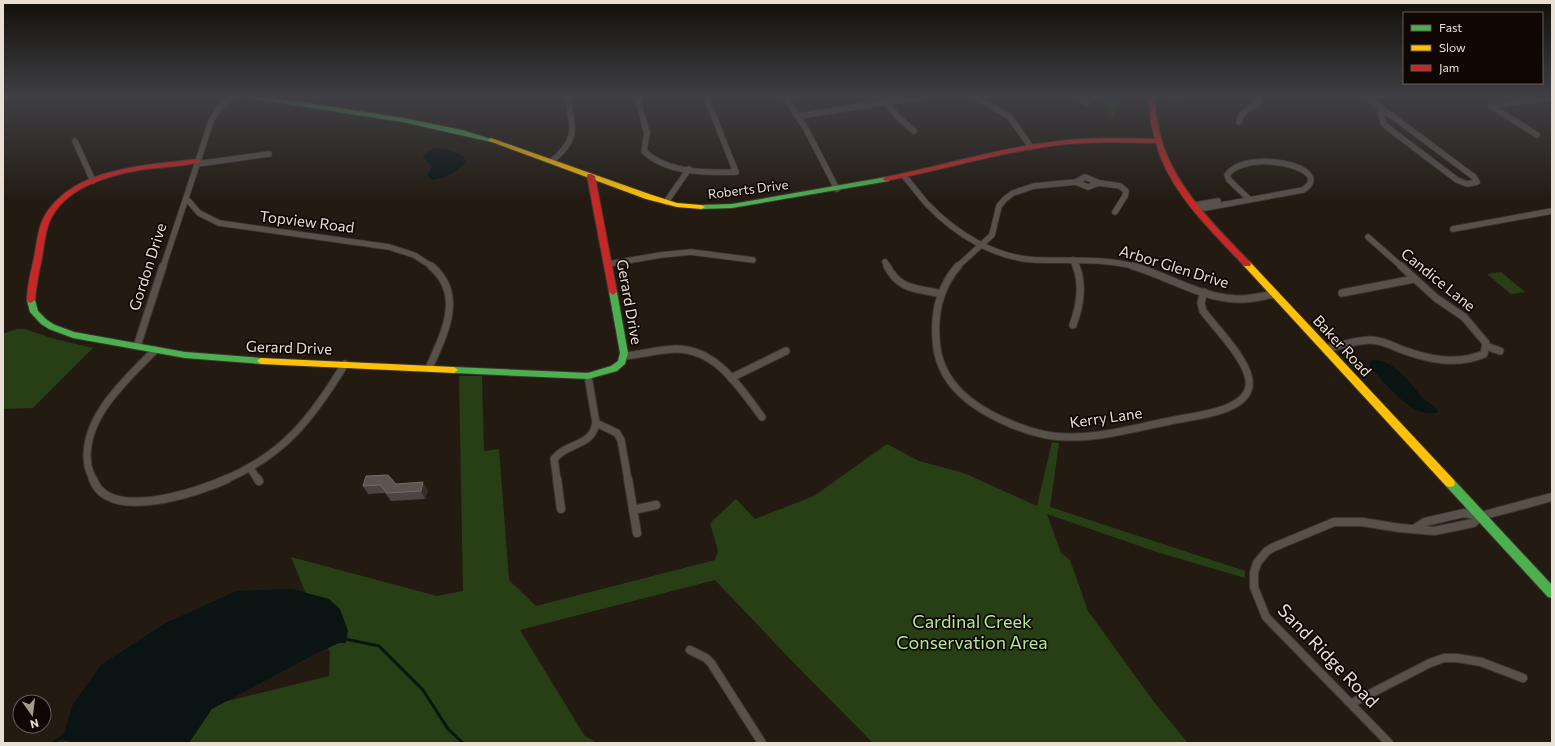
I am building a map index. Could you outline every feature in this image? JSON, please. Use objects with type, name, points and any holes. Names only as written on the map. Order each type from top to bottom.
[{"type":"main road","name":"Roberts Drive","points":[[463,132],[492,140],[666,202],[702,207],[732,206],[835,186],[904,176],[1031,147],[1104,139],[1157,141]]},
{"type":"main road","name":"Baker Road","points":[[1154,132],[1171,174],[1193,206],[1552,593]]},
{"type":"main road","name":"Gerard Drive","points":[[198,162],[126,171],[93,181],[61,200],[51,211],[30,292],[32,307],[42,321],[60,330],[155,350],[232,360],[588,376],[612,370],[619,364],[624,356],[622,338],[590,176]]},
{"type":"street","points":[[186,198],[208,132]]},
{"type":"street","points":[[552,161],[566,150],[573,137],[572,132]]},
{"type":"street","points":[[646,132],[647,139],[644,151],[652,158],[689,169],[708,172],[736,172],[720,132]]},
{"type":"street","points":[[807,132],[835,186]]},
{"type":"street","points":[[1020,132],[1031,147]]},
{"type":"street","points":[[1392,132],[1457,180],[1467,184],[1476,182],[1477,180],[1474,177],[1412,132]]},
{"type":"street","points":[[1531,132],[1536,135]]},
{"type":"street","points":[[75,141],[93,181]]},
{"type":"street","points":[[198,162],[269,154]]},
{"type":"street","points":[[1193,206],[1205,208],[1303,190],[1309,187],[1311,182],[1310,177],[1307,172],[1300,168],[1274,160],[1236,166],[1231,169],[1227,175],[1229,180],[1249,199]]},
{"type":"street","points":[[666,202],[689,169]]},
{"type":"street","name":"Arbor Glen Drive","points":[[904,176],[930,207],[942,218],[981,245],[1002,254],[1021,259],[1104,260],[1132,266],[1204,292],[1235,299],[1275,294]]},
{"type":"street","name":"Kerry Lane","points":[[1115,212],[1126,196],[1126,191],[1117,185],[1099,183],[1086,177],[1076,182],[1037,186],[1011,194],[1003,200],[999,207],[995,230],[992,236],[956,269],[941,294],[936,320],[936,339],[944,371],[958,392],[967,402],[998,419],[1041,434],[1079,438],[1097,436],[1223,410],[1242,401],[1248,393],[1251,385],[1250,376],[1247,368],[1203,312],[1201,303],[1204,292]]},
{"type":"street","name":"Gordon Drive","points":[[136,346],[186,198]]},
{"type":"street","name":"Topview Road","points":[[186,198],[199,213],[219,223],[376,244],[401,249],[427,262],[444,282],[450,307],[448,320],[443,335],[429,368]]},
{"type":"street","points":[[1453,229],[1552,211]]},
{"type":"street","name":"Candice Lane","points":[[1368,238],[1436,298],[1464,317],[1482,337],[1486,343],[1486,346]]},
{"type":"street","points":[[608,264],[668,254],[691,252],[753,260]]},
{"type":"street","points":[[1072,325],[1082,294],[1080,278],[1073,260]]},
{"type":"street","points":[[886,262],[894,277],[898,281],[909,286],[941,294]]},
{"type":"street","points":[[1342,293],[1414,279]]},
{"type":"street","points":[[1325,349],[1370,340],[1388,344],[1423,357],[1449,361],[1477,357],[1484,354],[1486,346],[1500,351]]},
{"type":"street","points":[[624,356],[677,349],[706,355],[731,378],[762,417]]},
{"type":"street","points":[[155,350],[114,393],[102,409],[94,426],[89,442],[88,458],[92,482],[99,491],[110,498],[124,502],[160,500],[208,486],[250,468],[275,451],[302,427],[320,404],[345,364]]},
{"type":"street","points":[[731,378],[786,351]]},
{"type":"street","points":[[561,509],[554,459],[562,451],[589,438],[595,431],[596,423],[588,376]]},
{"type":"street","points":[[596,423],[614,431],[619,435],[638,533]]},
{"type":"street","points":[[250,468],[259,481]]},
{"type":"street","name":"Sand Ridge Road","points":[[1389,743],[1352,703],[1279,632],[1266,617],[1254,587],[1254,573],[1259,560],[1267,551],[1305,533],[1334,522],[1362,522],[1434,531],[1473,522],[1481,516],[1552,497]]},
{"type":"street","points":[[633,510],[656,505]]},
{"type":"street","points":[[690,650],[706,658],[711,663],[762,743]]},
{"type":"street","points":[[1352,703],[1430,663],[1444,658],[1463,658],[1481,662],[1523,678]]},
{"type":"green space","points":[[1501,272],[1525,292],[1511,294],[1487,274]]},
{"type":"green space","points":[[17,329],[25,329],[51,338],[93,348],[33,408],[3,409],[3,334]]},
{"type":"green space","name":"Cardinal Creek Conservation Area","points":[[459,376],[482,376],[484,451],[499,449],[509,580],[536,606],[715,560],[718,551],[710,523],[736,499],[755,519],[814,496],[887,444],[919,461],[964,473],[1037,506],[1052,442],[1059,443],[1050,507],[1245,571],[1245,578],[1157,552],[1047,514],[1061,553],[1070,560],[1088,611],[1154,702],[1188,743],[873,743],[715,580],[520,630],[584,735],[596,743],[59,743],[329,676],[330,653],[291,557],[437,596],[463,591]]},
{"type":"shaded area","points":[[434,148],[446,149],[463,156],[466,162],[450,174],[432,180],[427,175],[432,166],[424,159],[423,155]]},
{"type":"shaded area","points":[[1370,361],[1380,361],[1395,368],[1424,399],[1436,408],[1438,412],[1429,414],[1410,406],[1391,390],[1369,366]]},
{"type":"shaded area","points":[[292,589],[329,599],[340,609],[348,631],[346,643],[339,643],[315,654],[212,709],[189,743],[71,743],[62,739],[73,704],[101,665],[162,625],[236,591]]},
{"type":"building","points":[[388,475],[396,484],[423,482],[421,491],[387,493],[380,485],[363,486],[366,476]]},
{"type":"waterway","points":[[345,639],[379,646],[423,690],[448,729],[463,743]]},
{"type":"waterway","points":[[52,743],[64,736]]},
{"type":"traffic: fast","points":[[461,132],[491,140]]},
{"type":"traffic: fast","points":[[701,207],[732,206],[886,179]]},
{"type":"traffic: fast","points":[[454,370],[588,376],[614,369],[622,362],[624,353],[613,292]]},
{"type":"traffic: fast","points":[[31,300],[34,312],[44,322],[52,327],[73,335],[185,355],[261,361]]},
{"type":"traffic: fast","points":[[1450,483],[1552,593]]},
{"type":"traffic: slow","points":[[491,140],[649,197],[677,205],[701,207]]},
{"type":"traffic: slow","points":[[1247,264],[1450,483]]},
{"type":"traffic: slow","points":[[261,361],[454,370]]},
{"type":"traffic: jam","points":[[1157,132],[1170,169],[1182,190],[1197,209],[1247,264]]},
{"type":"traffic: jam","points":[[886,179],[1009,151],[1063,142],[1117,140],[1157,141]]},
{"type":"traffic: jam","points":[[31,300],[32,284],[44,228],[52,211],[65,197],[80,186],[118,172],[159,165],[198,161]]},
{"type":"traffic: jam","points":[[591,176],[613,292]]}]
